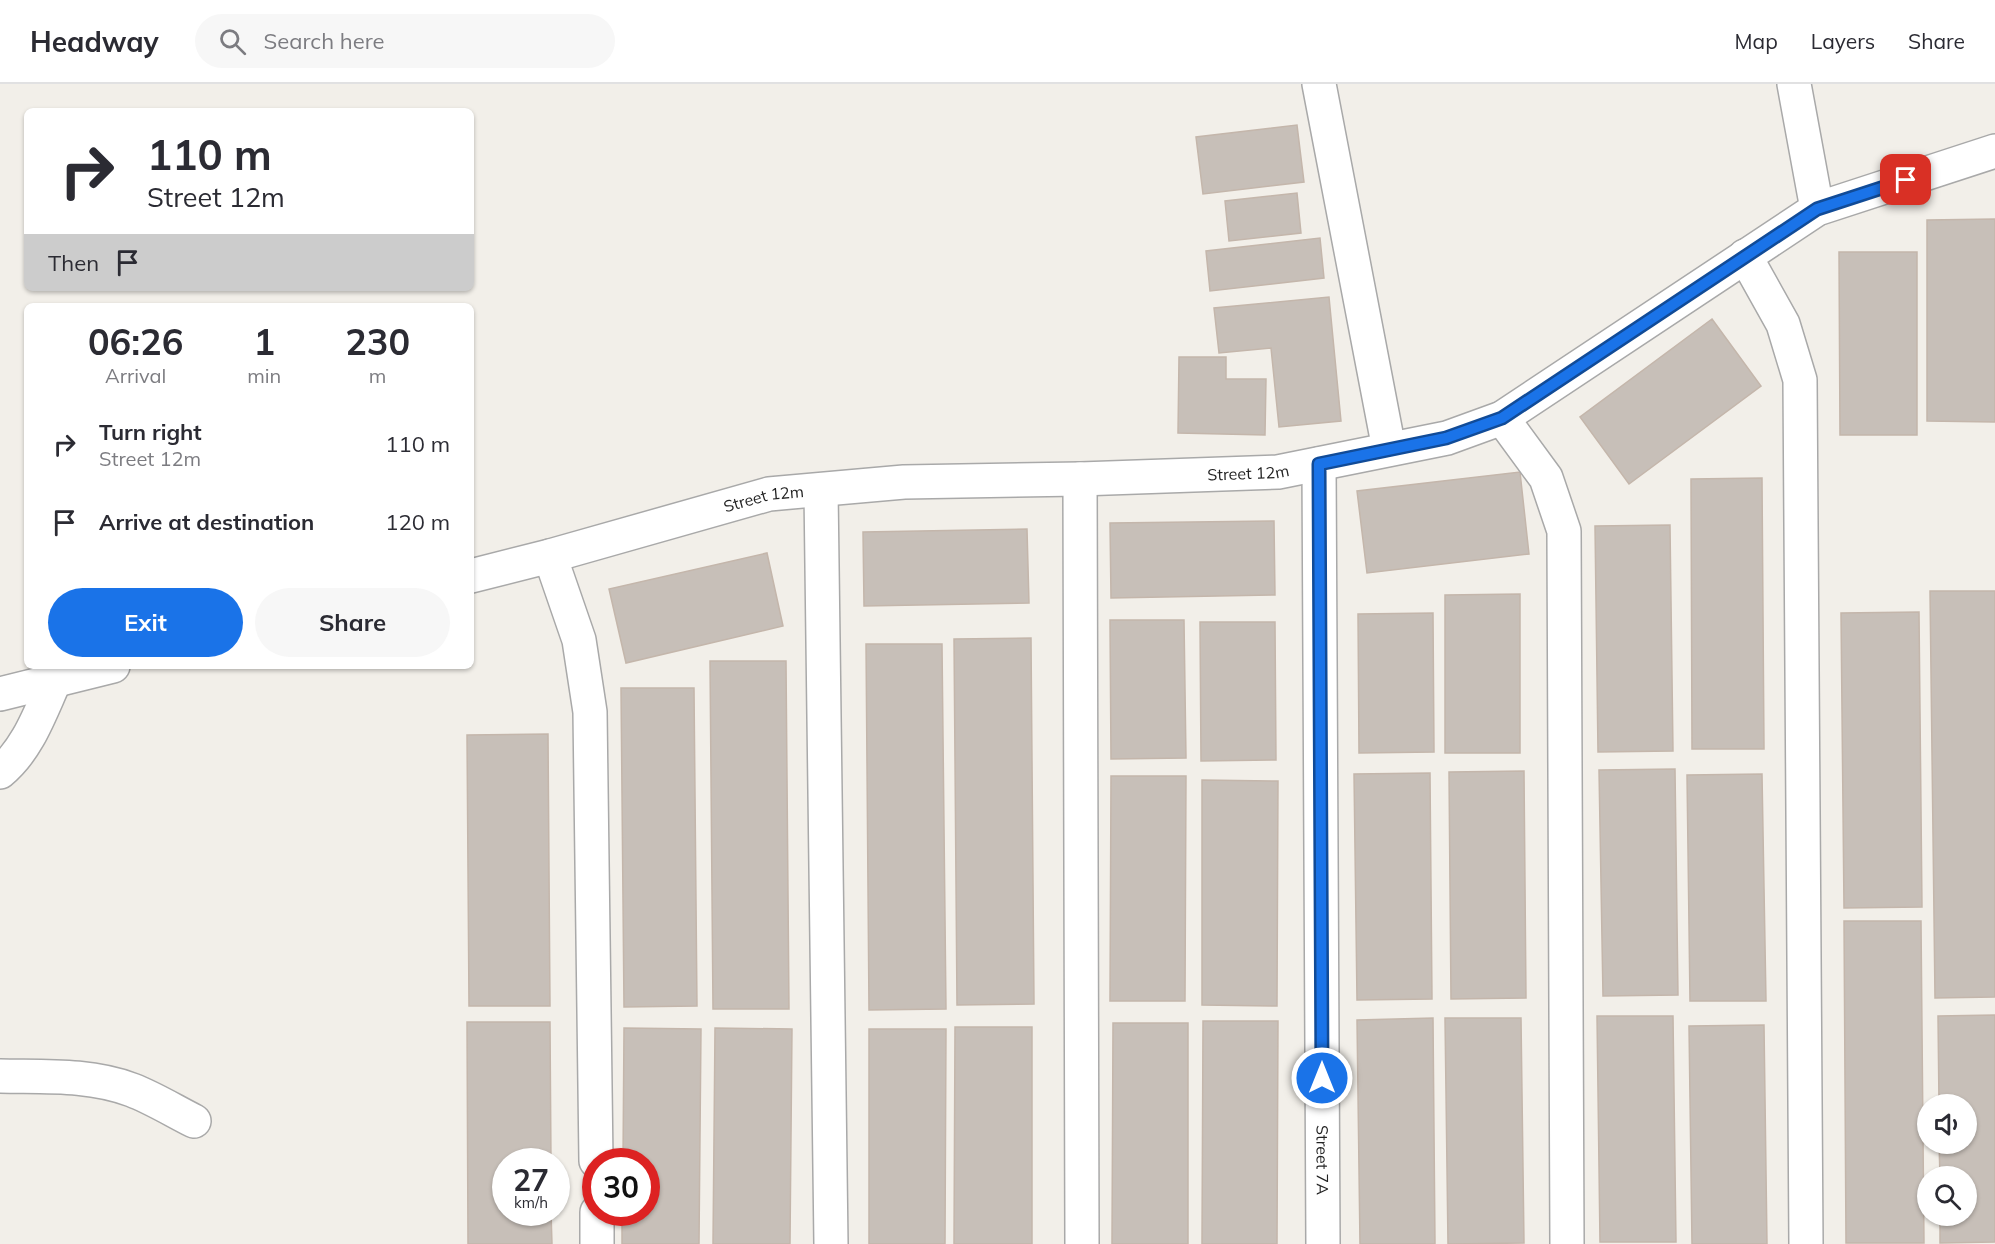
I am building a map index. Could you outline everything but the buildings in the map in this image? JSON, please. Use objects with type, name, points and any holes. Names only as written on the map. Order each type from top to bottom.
[{"type":"street","points":[[1319,84],[1389,449]]},
{"type":"street","points":[[1794,84],[1817,209]]},
{"type":"street","name":"Street 12m","points":[[474,575],[769,494],[904,482],[1080,480],[1278,472],[1446,438],[1502,418],[1817,209],[1995,151]]},
{"type":"street","points":[[1745,256],[1783,324],[1800,381],[1806,1244]]},
{"type":"street","points":[[1502,418],[1546,478],[1564,531],[1567,1244]]},
{"type":"street","name":"Street 7A","points":[[1319,464],[1323,1244]]},
{"type":"street","points":[[1080,480],[1082,1244]]},
{"type":"street","points":[[821,490],[831,1244]]},
{"type":"street","points":[[550,556],[579,640],[590,712],[596,1148]]},
{"type":"street","points":[[0,694],[100,669]]},
{"type":"street","points":[[0,772],[13,761],[27,740],[55,680]]},
{"type":"street","points":[[0,1076],[72,1077],[105,1082],[132,1090],[194,1121]]},
{"type":"street","points":[[597,1226],[597,1244]]},
{"type":"route","points":[[1322,1078],[1319,464],[1446,438],[1502,418],[1817,209],[1906,180]]}]
